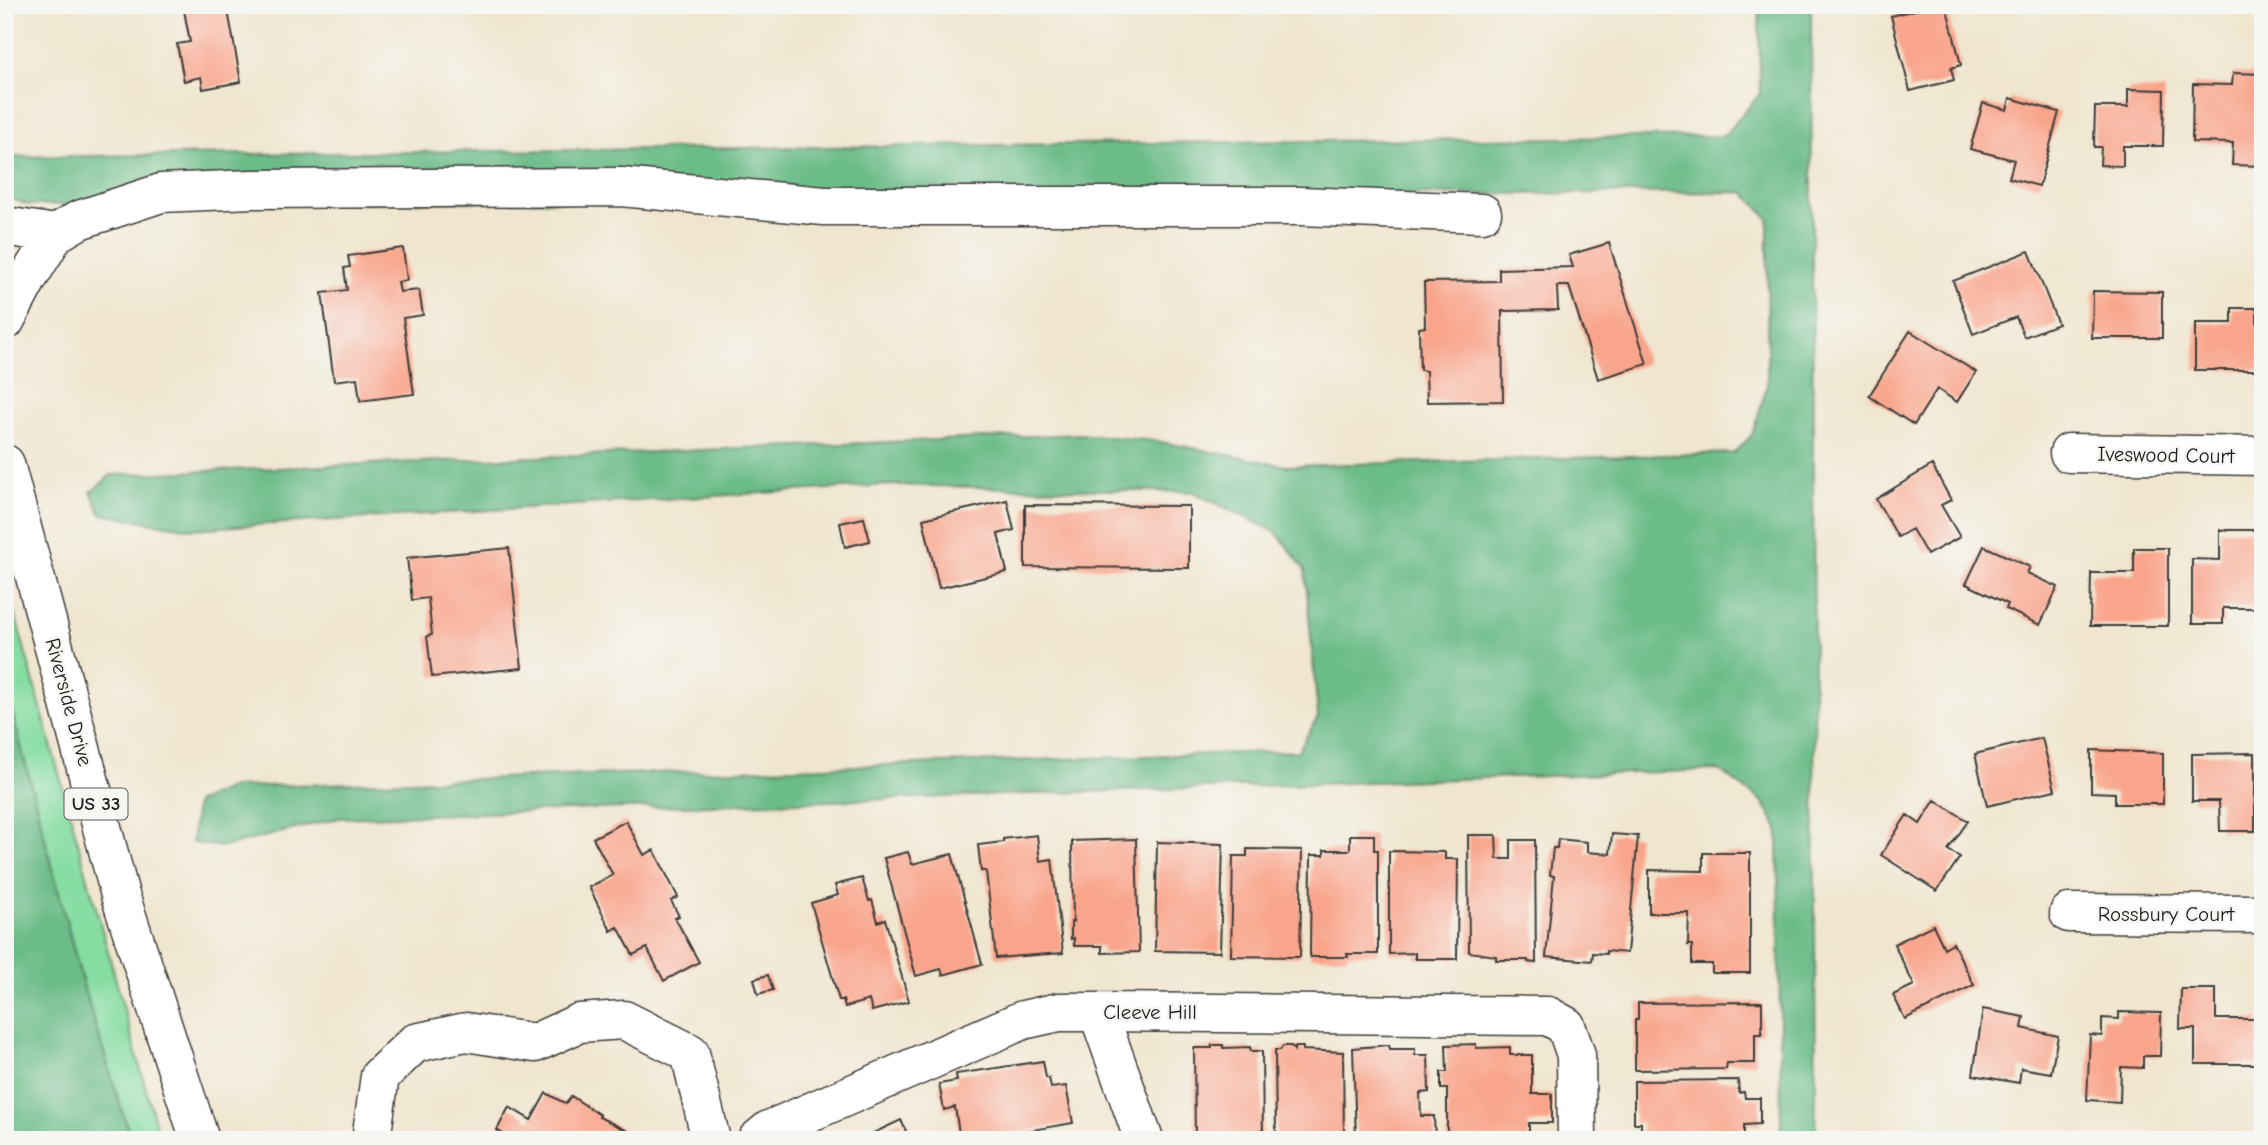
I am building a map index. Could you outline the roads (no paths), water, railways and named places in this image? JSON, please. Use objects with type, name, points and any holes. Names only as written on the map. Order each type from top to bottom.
[{"type":"street","points":[[5,321],[55,234],[79,220],[161,193],[251,189],[621,187],[824,205],[1300,206],[1482,213]]},
{"type":"street","points":[[5,226],[55,234]]},
{"type":"street","name":"Iveswood Court","points":[[2069,453],[2263,456]]},
{"type":"street","name":"Riverside Drive","points":[[5,464],[120,895],[200,1140]]},
{"type":"street","name":"Rossbury Court","points":[[2068,913],[2263,914]]},
{"type":"street","name":"Cleeve Hill","points":[[757,1140],[769,1130],[1023,1020],[1059,1012],[1098,1012],[1548,1016],[1566,1026],[1576,1055],[1577,1140]]},
{"type":"street","points":[[1098,1012],[1144,1140]]},
{"type":"street","points":[[371,1140],[380,1076],[415,1043],[466,1032],[535,1043],[579,1023],[624,1020],[690,1053],[711,1140]]}]
